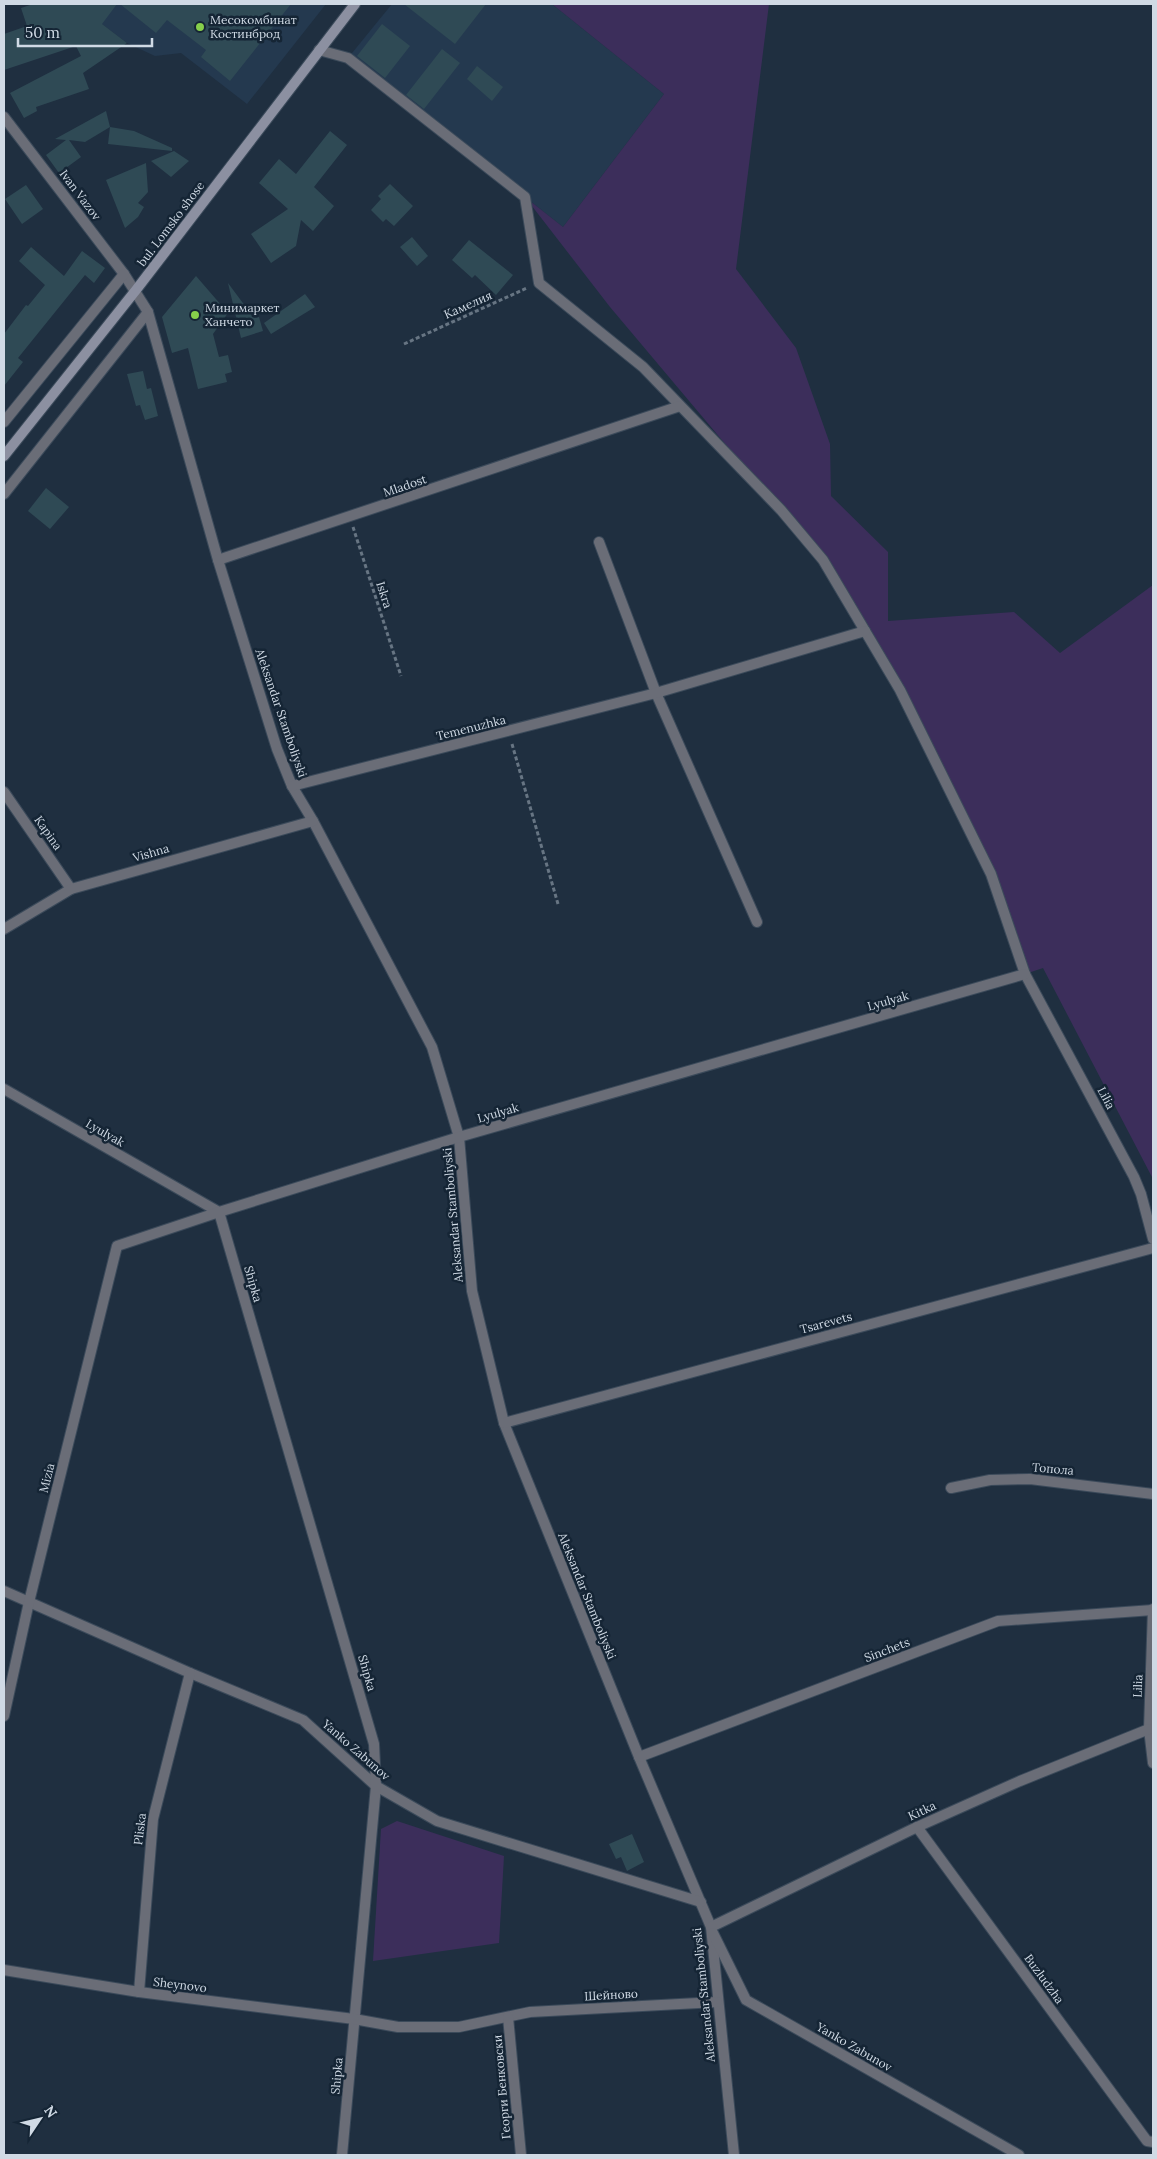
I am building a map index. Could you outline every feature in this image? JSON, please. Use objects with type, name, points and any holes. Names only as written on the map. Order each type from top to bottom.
[{"type":"main road","name":"bul. Lomsko shose","points":[[4,456],[136,290],[355,4]]},
{"type":"street","points":[[319,50],[348,58],[525,197],[539,283]]},
{"type":"street","name":"Ivan Vazov","points":[[4,117],[136,290]]},
{"type":"street","points":[[4,422],[124,274]]},
{"type":"street","name":"Lilia","points":[[539,283],[643,367],[781,510],[823,560],[900,690],[991,874],[1025,974],[1134,1177],[1141,1194],[1153,1239]]},
{"type":"street","name":"Aleksandar Stamboliyski","points":[[136,290],[148,312],[218,560],[277,748],[292,786],[313,821],[432,1047],[459,1137],[472,1291],[504,1423],[639,1757],[711,1927],[717,2002],[734,2155]]},
{"type":"street","points":[[4,494],[148,312]]},
{"type":"street","name":"Mladost","points":[[218,560],[350,518],[680,406]]},
{"type":"street","points":[[599,542],[656,693],[757,922]]},
{"type":"street","name":"Temenuzhka","points":[[292,786],[656,693],[865,631]]},
{"type":"street","name":"Kapina","points":[[4,792],[71,889]]},
{"type":"street","name":"Vishna","points":[[4,929],[71,889],[313,821]]},
{"type":"street","name":"Lyulyak","points":[[4,1089],[219,1212],[459,1137],[1025,974]]},
{"type":"street","name":"Mizia","points":[[4,1716],[29,1602],[117,1246],[219,1212]]},
{"type":"street","name":"Shipka","points":[[219,1212],[374,1744],[376,1786],[342,2155]]},
{"type":"street","name":"Tsarevets","points":[[504,1423],[1153,1248]]},
{"type":"street","name":"Топола","points":[[951,1488],[990,1480],[1030,1479],[1153,1494]]},
{"type":"street","name":"Yanko Zabunov","points":[[4,1591],[190,1674],[303,1720],[376,1786],[437,1821],[701,1902]]},
{"type":"street","name":"Lilia","points":[[1153,1610],[1149,1729],[1153,1763]]},
{"type":"street","name":"Sinchets","points":[[639,1757],[998,1621],[1153,1610]]},
{"type":"street","name":"Pliska","points":[[139,1992],[153,1819],[190,1674]]},
{"type":"street","name":"Kitka","points":[[711,1927],[917,1827],[1020,1781],[1149,1729]]},
{"type":"street","name":"Buzludzha","points":[[917,1827],[1147,2141],[1153,2142]]},
{"type":"street","name":"Yanko Zabunov","points":[[711,1927],[746,2000],[1019,2155]]},
{"type":"street","name":"Sheynovo","points":[[4,1970],[139,1992],[354,2019],[398,2027],[450,2027],[508,2017]]},
{"type":"street","name":"Шейново","points":[[508,2017],[530,2012],[717,2002]]},
{"type":"street","name":"Георги Бенковски","points":[[508,2017],[520,2155]]},
{"type":"path","name":"Камелия","points":[[404,344],[539,283]]},
{"type":"path","name":"Iskra","points":[[350,518],[401,676]]},
{"type":"path","points":[[508,731],[558,904]]},
{"type":"shaded area","points":[[75,4],[326,4],[247,104],[181,53],[155,56],[127,43]]},
{"type":"shaded area","points":[[392,4],[552,4],[664,94],[563,227],[348,58]]},
{"type":"shaded area","points":[[552,4],[769,4],[736,269],[796,348],[830,444],[831,496],[888,552],[888,621],[1014,612],[1060,653],[1153,585],[1153,1179],[1043,968],[1025,974],[991,874],[900,690],[823,560],[610,307],[525,197],[563,227],[664,94]]},
{"type":"shaded area","points":[[397,1821],[504,1856],[499,1943],[373,1961],[381,1829]]},
{"type":"building","points":[[33,4],[117,4],[102,24],[127,43],[83,73],[89,89],[36,107],[37,111],[24,118],[10,93],[81,56],[76,46],[4,70],[4,34],[27,26],[21,8]]},
{"type":"building","points":[[120,4],[291,4],[230,81],[201,57],[206,50],[167,20],[156,33]]},
{"type":"building","points":[[404,4],[486,4],[455,44]]},
{"type":"building","points":[[382,24],[410,46],[385,78],[357,56]]},
{"type":"building","points":[[442,49],[460,63],[424,109],[406,95]]},
{"type":"building","points":[[477,66],[503,87],[492,101],[467,79]]},
{"type":"building","points":[[106,111],[110,127],[85,142],[69,140],[81,157],[59,173],[46,155],[66,140],[55,139]]},
{"type":"building","points":[[110,127],[134,131],[172,148],[172,151],[108,144]]},
{"type":"building","points":[[330,131],[347,145],[314,187],[334,206],[313,231],[301,220],[296,246],[271,263],[251,234],[288,209],[259,183],[279,159],[296,174]]},
{"type":"building","points":[[174,151],[189,161],[171,177],[151,161]]},
{"type":"building","points":[[146,163],[148,192],[138,203],[144,207],[138,217],[125,228],[106,180]]},
{"type":"building","points":[[390,184],[413,206],[394,226],[386,219],[383,222],[371,210],[381,199],[378,196]]},
{"type":"building","points":[[26,185],[43,209],[22,224],[5,199]]},
{"type":"building","points":[[412,237],[428,256],[417,266],[400,247]]},
{"type":"building","points":[[469,240],[513,275],[496,295],[475,275],[472,278],[452,260]]},
{"type":"building","points":[[31,247],[64,276],[82,251],[105,268],[94,283],[85,275],[18,358],[23,362],[4,386],[4,334],[26,305],[28,306],[45,285],[19,261]]},
{"type":"building","name":"Минимаркет Ханчето","points":[[196,276],[228,313],[213,334],[219,357],[228,355],[232,372],[225,374],[227,382],[198,389],[188,348],[172,353],[162,317]]},
{"type":"building","points":[[228,283],[254,318],[259,317],[263,331],[241,338]]},
{"type":"building","points":[[305,294],[315,307],[271,334],[264,323]]},
{"type":"building","points":[[143,371],[147,389],[151,388],[158,416],[145,420],[140,405],[136,406],[127,374]]},
{"type":"building","points":[[46,488],[69,507],[50,529],[28,511]]},
{"type":"building","points":[[632,1834],[644,1862],[627,1871],[621,1857],[616,1859],[609,1844]]},
{"type":"place","name":"Месокомбинат Костинброд","points":[[200,27]]},
{"type":"place","name":"Минимаркет Ханчето","points":[[195,315]]}]
